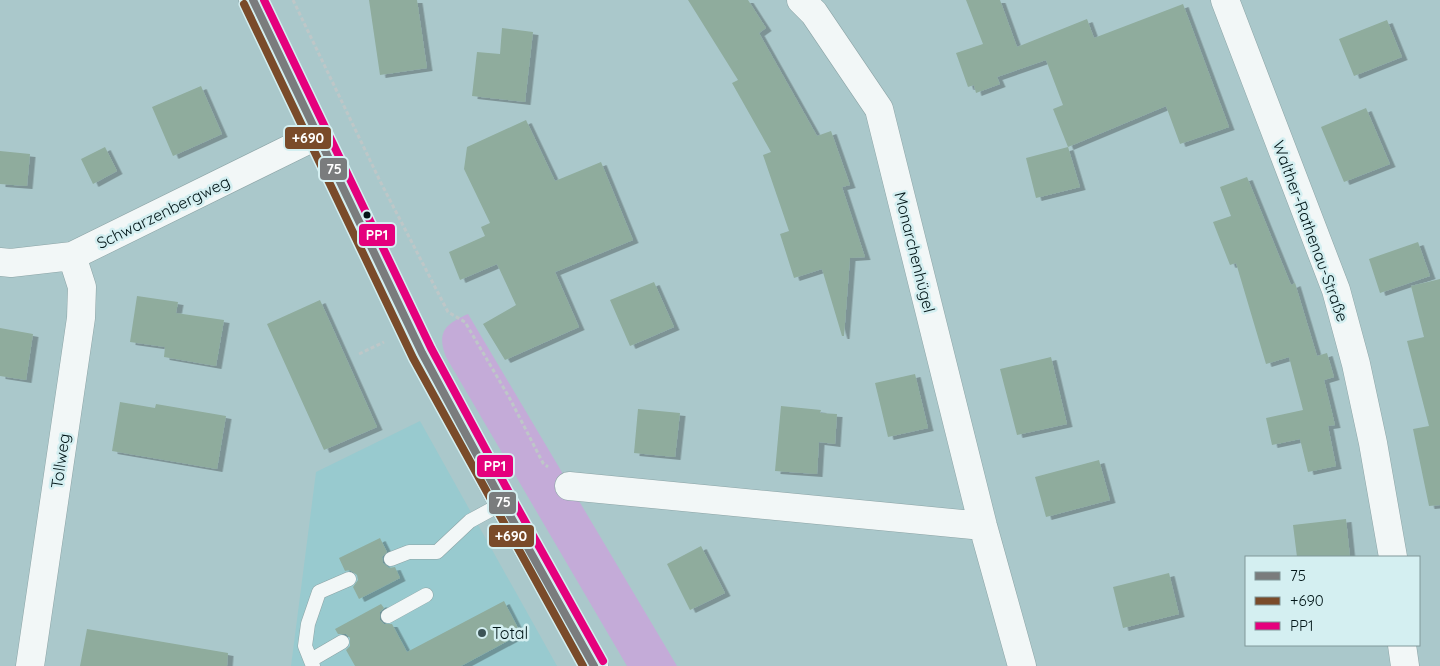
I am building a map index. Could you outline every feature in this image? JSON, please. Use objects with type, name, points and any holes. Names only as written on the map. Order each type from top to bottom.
[{"type":"street","points":[[253,0],[422,354],[594,666]]},
{"type":"street","name":"Monarchenhügel","points":[[801,0],[814,13],[879,109],[983,526],[1022,666]]},
{"type":"street","name":"Walther-Rathenau-Straße","points":[[1225,0],[1336,290],[1356,364],[1373,443],[1392,556]]},
{"type":"street","name":"Schwarzenbergweg","points":[[0,262],[11,263],[72,256],[318,135]]},
{"type":"street","name":"Tollweg","points":[[30,666],[80,318],[82,287],[72,256]]},
{"type":"street","points":[[569,486],[983,526]]},
{"type":"street","points":[[1402,646],[1405,666]]},
{"type":"lane","points":[[390,559],[409,552],[437,552],[470,521],[503,504]]},
{"type":"lane","points":[[342,642],[312,663],[305,646],[308,624],[318,592],[350,579]]},
{"type":"lane","points":[[388,616],[426,596]]},
{"type":"path","points":[[294,0],[380,181],[448,312],[465,322],[509,397],[543,463],[569,486]]},
{"type":"path","points":[[359,354],[388,340]]},
{"type":"shaded area","points":[[468,314],[677,666],[627,666],[446,357],[442,341],[445,329],[454,321]]},
{"type":"shaded area","points":[[420,421],[557,666],[291,666],[316,472]]},
{"type":"building","points":[[369,0],[417,0],[427,68],[380,75]]},
{"type":"building","points":[[688,0],[748,0],[766,28],[759,33],[817,136],[831,131],[850,185],[842,187],[865,257],[850,258],[844,336],[842,336],[822,269],[794,278],[780,234],[789,231],[763,155],[771,152],[732,83],[738,80]]},
{"type":"building","points":[[966,0],[1000,0],[1017,47],[1087,19],[1094,38],[1183,4],[1229,127],[1180,144],[1166,106],[1068,147],[1053,109],[1063,105],[1046,60],[997,77],[1000,84],[976,93],[974,85],[968,87],[956,53],[983,44]]},
{"type":"building","points":[[1387,20],[1402,57],[1354,76],[1339,39]]},
{"type":"building","points":[[502,28],[533,32],[525,102],[472,96],[477,52],[500,54]]},
{"type":"building","points":[[201,86],[222,134],[173,156],[152,107]]},
{"type":"building","points":[[1366,108],[1390,164],[1344,182],[1321,127]]},
{"type":"building","points":[[526,120],[555,181],[601,162],[633,240],[555,272],[579,327],[505,360],[483,324],[516,305],[497,264],[460,280],[449,252],[485,236],[481,227],[490,223],[464,169],[467,147]]},
{"type":"building","points":[[105,147],[117,171],[93,184],[81,159]]},
{"type":"building","points":[[1068,147],[1080,187],[1036,198],[1026,158]]},
{"type":"building","points":[[0,151],[30,154],[27,186],[0,184]]},
{"type":"building","points":[[1247,177],[1291,285],[1295,283],[1317,356],[1327,353],[1334,377],[1324,380],[1335,425],[1328,426],[1336,466],[1308,472],[1300,439],[1272,445],[1266,418],[1303,410],[1289,357],[1266,364],[1236,263],[1230,265],[1213,222],[1231,216],[1220,187]]},
{"type":"building","points":[[1418,242],[1430,276],[1380,293],[1369,259]]},
{"type":"building","points":[[1440,279],[1440,505],[1429,506],[1413,429],[1429,426],[1407,341],[1424,337],[1411,286]]},
{"type":"building","points":[[654,282],[674,327],[630,346],[610,300]]},
{"type":"building","points":[[137,296],[178,302],[176,313],[224,320],[216,366],[164,357],[165,347],[130,342]]},
{"type":"building","points":[[320,300],[377,427],[324,450],[267,324]]},
{"type":"building","points":[[0,328],[33,334],[26,380],[0,376]]},
{"type":"building","points":[[1051,357],[1067,424],[1017,435],[1000,369]]},
{"type":"building","points":[[915,374],[928,428],[888,437],[875,383]]},
{"type":"building","points":[[120,402],[155,408],[156,404],[226,416],[217,469],[112,451]]},
{"type":"building","points":[[781,406],[821,410],[820,413],[837,414],[835,444],[819,442],[817,474],[775,471]]},
{"type":"building","points":[[638,409],[680,413],[675,457],[634,453]]},
{"type":"building","points":[[1099,460],[1110,500],[1046,517],[1035,477]]},
{"type":"building","points":[[1346,519],[1350,556],[1297,556],[1293,525]]},
{"type":"building","points":[[380,538],[387,552],[382,557],[383,563],[389,568],[395,567],[400,578],[359,599],[353,587],[358,580],[357,575],[350,570],[345,571],[339,558]]},
{"type":"building","points":[[701,546],[725,593],[690,610],[667,564]]},
{"type":"building","points":[[1169,573],[1179,614],[1123,628],[1113,587]]},
{"type":"building","name":"Total","points":[[504,601],[521,634],[461,666],[355,666],[346,650],[350,646],[350,638],[346,634],[338,634],[335,629],[381,604],[384,608],[380,612],[380,620],[384,624],[392,624],[407,652]]},
{"type":"building","points":[[87,629],[228,653],[227,666],[80,666]]},
{"type":"transit line","name":"75","points":[[253,0],[422,353],[594,666]]},
{"type":"transit line","name":"PP1","points":[[264,0],[431,348],[603,661]]},
{"type":"transit line","name":"+690","points":[[244,4],[413,358],[583,666]]},
{"type":"place","name":"Total","points":[[482,633]]}]
